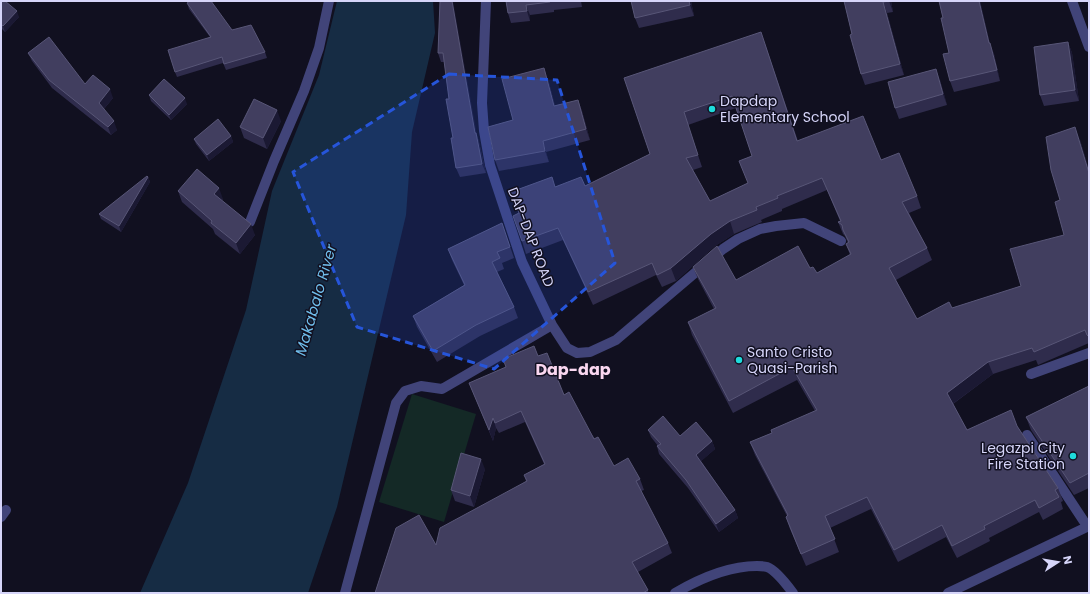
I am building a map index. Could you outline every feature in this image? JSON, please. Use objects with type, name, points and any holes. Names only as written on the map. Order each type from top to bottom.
[{"type":"street","points":[[250,222],[304,91],[319,48],[328,1]]},
{"type":"street","name":"DAP-DAP ROAD","points":[[486,1],[482,103],[484,130],[490,165],[522,262],[552,325],[567,348],[577,353],[590,352],[616,340],[722,249],[738,239],[760,229],[804,223],[841,241]]},
{"type":"street","points":[[1072,1],[1089,47]]},
{"type":"street","points":[[345,593],[396,403],[405,391],[421,386],[442,389],[552,325]]},
{"type":"street","points":[[1031,374],[1089,353]]},
{"type":"street","points":[[948,593],[1088,526],[1027,435]]},
{"type":"street","points":[[675,593],[691,584],[746,566],[767,566],[780,576],[793,593]]},
{"type":"highlighted area","points":[[449,74],[557,80],[615,263],[494,369],[357,327],[293,172]]},
{"type":"green space","points":[[412,394],[476,414],[444,522],[379,502]]},
{"type":"water","name":"Makabalo River","points":[[337,1],[433,1],[435,33],[412,132],[406,215],[337,507],[308,593],[140,593],[188,483],[246,310],[272,191],[319,75]]},
{"type":"building","points":[[1,1],[5,1],[17,11],[3,26],[1,24]]},
{"type":"building","points":[[190,1],[211,1],[232,30],[251,25],[265,52],[224,64],[222,57],[175,72],[168,50],[211,37],[187,3]]},
{"type":"building","points":[[440,1],[452,1],[475,133],[482,164],[456,168],[451,138],[453,138],[446,99],[449,99],[443,53],[438,53]]},
{"type":"building","points":[[506,1],[550,2],[526,5],[527,11],[508,13]]},
{"type":"building","points":[[631,1],[689,1],[690,5],[635,18]]},
{"type":"building","points":[[844,1],[889,1],[883,2],[900,64],[861,74],[850,35],[852,34]]},
{"type":"building","points":[[939,1],[979,1],[997,70],[950,81],[943,54],[949,53],[941,18],[943,18]]},
{"type":"building","points":[[761,32],[797,141],[863,116],[881,160],[899,153],[917,196],[902,202],[927,248],[889,268],[917,319],[949,302],[952,308],[1021,286],[1010,249],[1064,235],[1055,202],[1060,200],[1051,170],[1046,137],[1075,127],[1089,173],[1089,337],[1085,330],[1034,352],[1032,348],[988,362],[947,393],[967,430],[1011,410],[1017,426],[1058,488],[1055,490],[1059,497],[1039,508],[1035,500],[984,526],[985,529],[952,546],[942,525],[894,550],[867,497],[825,516],[835,539],[801,554],[786,517],[788,515],[750,442],[772,433],[771,430],[817,410],[792,367],[729,401],[688,322],[716,308],[693,267],[717,246],[736,280],[798,246],[810,268],[813,267],[817,273],[851,254],[846,244],[849,242],[842,225],[838,222],[841,221],[822,178],[777,196],[778,198],[756,207],[757,210],[730,221],[711,234],[671,268],[657,275],[652,263],[588,292],[558,228],[522,241],[513,216],[519,213],[511,192],[552,177],[555,187],[581,177],[585,186],[650,154],[624,78]],"holes":[[[732,96],[752,156],[739,161],[748,183],[710,201],[686,158],[698,155],[684,112]]]},
{"type":"building","points":[[49,37],[85,84],[93,75],[110,89],[99,103],[114,121],[108,127],[49,80],[28,53]]},
{"type":"building","points":[[1068,42],[1075,90],[1040,95],[1034,47]]},
{"type":"building","points":[[544,68],[554,106],[578,100],[586,129],[543,141],[545,151],[495,160],[488,127],[513,120],[502,79]]},
{"type":"building","points":[[936,69],[943,94],[895,108],[888,82]]},
{"type":"building","points":[[164,79],[185,98],[169,115],[149,95]]},
{"type":"building","points":[[254,99],[277,110],[263,138],[240,127]]},
{"type":"building","points":[[218,119],[231,136],[207,155],[194,139]]},
{"type":"building","points":[[197,169],[219,188],[214,194],[251,224],[236,243],[211,223],[212,221],[178,191]]},
{"type":"building","points":[[147,176],[148,177],[119,226],[99,214]]},
{"type":"building","points":[[502,223],[510,247],[497,252],[500,258],[492,262],[514,307],[476,325],[433,351],[413,316],[465,285],[448,249]]},
{"type":"building","points":[[534,346],[538,356],[547,353],[564,395],[569,392],[594,439],[598,437],[614,466],[628,458],[640,479],[636,481],[668,543],[632,562],[648,590],[643,593],[375,593],[396,528],[419,515],[436,545],[440,528],[527,481],[524,475],[545,464],[521,411],[495,423],[493,418],[489,430],[469,383],[506,367],[503,359]]},
{"type":"building","name":"Legazpi City Fire Station","points":[[1089,386],[1089,473],[1070,483],[1026,417]]},
{"type":"building","points":[[663,416],[680,436],[696,422],[712,441],[696,455],[735,510],[716,524],[686,480],[657,446],[661,444],[648,430]]},
{"type":"building","points":[[461,453],[481,459],[470,496],[451,490]]},
{"type":"place","name":"Dapdap Elementary School","points":[[712,109]]},
{"type":"place","name":"Santo Cristo Quasi-Parish","points":[[739,360]]},
{"type":"place","name":"Legazpi City Fire Station","points":[[1073,456]]},
{"type":"district","name":"Dap-dap","points":[[573,369]]}]
